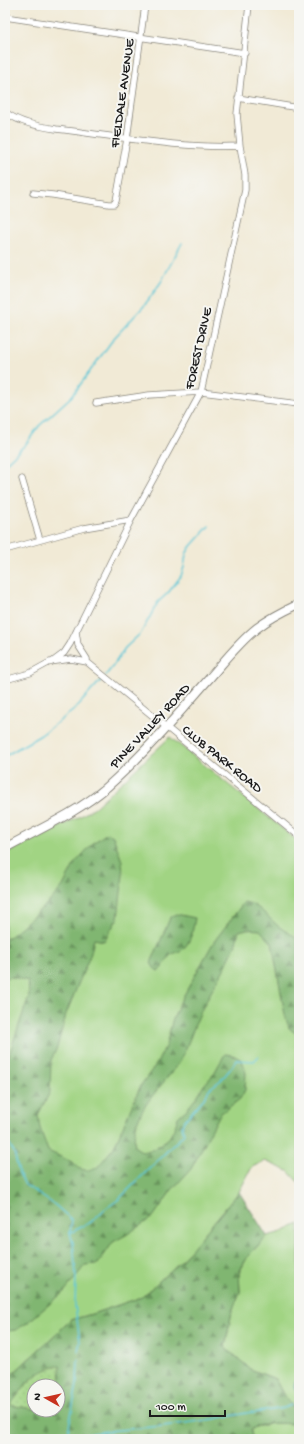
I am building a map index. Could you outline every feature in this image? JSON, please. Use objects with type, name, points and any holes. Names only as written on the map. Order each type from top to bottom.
[{"type":"street","name":"FIELDALE AVENUE","points":[[33,193],[114,204],[116,201],[127,138],[145,5]]},
{"type":"street","name":"FOREST DRIVE","points":[[52,662],[68,648],[131,520],[201,392],[245,190],[245,175],[237,114],[245,53],[249,5]]},
{"type":"street","points":[[5,17],[245,53]]},
{"type":"street","points":[[238,98],[299,108]]},
{"type":"street","points":[[5,112],[19,120],[37,126],[180,145],[219,147],[240,146]]},
{"type":"street","points":[[96,402],[149,395],[201,392],[299,404]]},
{"type":"street","points":[[22,479],[40,540]]},
{"type":"street","points":[[5,550],[84,528],[131,520]]},
{"type":"street","name":"PINE VALLEY ROAD","points":[[5,848],[72,812],[91,800],[107,787],[166,728],[242,642],[257,628],[275,616],[299,604]]},
{"type":"street","points":[[76,632],[78,645],[87,662]]},
{"type":"street","points":[[5,680],[30,673],[52,662],[72,659],[87,662]]},
{"type":"street","name":"CLUB PARK ROAD","points":[[87,662],[299,836]]},
{"type":"green space","points":[[170,737],[299,842],[299,1183],[288,1171],[265,1161],[252,1167],[239,1192],[183,1259],[142,1297],[71,1320],[8,1378],[5,1379],[5,854],[81,816],[95,807]]},
{"type":"green space","points":[[107,833],[113,836],[122,861],[123,875],[118,918],[104,941],[94,939],[91,953],[66,1014],[57,1048],[51,1060],[50,1092],[38,1115],[40,1128],[48,1151],[72,1162],[78,1168],[88,1171],[97,1168],[114,1147],[141,1085],[157,1063],[166,1045],[172,1022],[179,1004],[213,943],[244,902],[250,903],[260,909],[277,925],[292,935],[299,942],[299,1036],[289,1028],[285,1015],[272,943],[260,930],[247,929],[239,931],[236,944],[200,1013],[180,1061],[142,1111],[137,1122],[135,1147],[143,1152],[154,1149],[169,1138],[178,1117],[196,1098],[204,1085],[213,1075],[225,1054],[233,1055],[242,1060],[246,1073],[245,1090],[240,1099],[220,1114],[191,1169],[171,1191],[153,1217],[113,1242],[98,1264],[85,1265],[65,1291],[27,1323],[16,1330],[7,1331],[5,1329],[5,1066],[29,996],[28,981],[12,977],[5,978],[5,939],[11,936],[51,900],[63,886],[75,863],[93,843]]},
{"type":"green space","points":[[176,914],[195,918],[191,936],[187,945],[179,952],[170,956],[162,968],[158,971],[151,963],[170,918]]},
{"type":"green space","points":[[239,1192],[267,1236],[248,1256],[239,1272],[240,1292],[232,1311],[225,1347],[250,1369],[275,1379],[283,1394],[299,1413],[299,1424],[274,1423],[261,1425],[251,1430],[252,1439],[5,1439],[5,1381],[71,1320],[142,1297],[183,1259]]},
{"type":"green space","points":[[299,1224],[299,1413],[283,1394],[275,1379],[250,1369],[225,1347],[232,1311],[240,1292],[239,1273],[248,1256],[267,1236],[282,1232]]},
{"type":"green space","points":[[60,1365],[61,1378],[33,1378],[36,1375]]},
{"type":"green space","points":[[26,1385],[26,1408],[10,1405]]},
{"type":"green space","points":[[272,1423],[299,1424],[299,1439],[252,1439],[251,1430],[255,1427]]},
{"type":"water","points":[[299,1377],[299,1397],[294,1388],[295,1381]]},
{"type":"waterway","points":[[5,464],[25,445],[39,426],[72,396],[114,338],[144,306],[161,282],[182,243]]},
{"type":"waterway","points":[[106,675],[125,648],[141,633],[158,602],[168,593],[181,576],[186,554],[191,546],[209,526]]},
{"type":"waterway","points":[[5,756],[41,735],[74,710],[103,678]]},
{"type":"waterway","points":[[70,1233],[91,1222],[105,1209],[118,1200],[184,1134],[182,1126],[184,1121],[206,1096],[209,1089],[221,1080],[236,1060],[254,1061],[259,1056]]},
{"type":"waterway","points":[[5,1137],[14,1152],[19,1173],[25,1185],[55,1205],[72,1220],[70,1233],[73,1243],[76,1275],[75,1305],[80,1342],[78,1351]]},
{"type":"waterway","points":[[67,1437],[77,1384],[78,1360]]},
{"type":"waterway","points":[[66,1438],[107,1431],[163,1426],[214,1419],[284,1408],[291,1405]]}]
